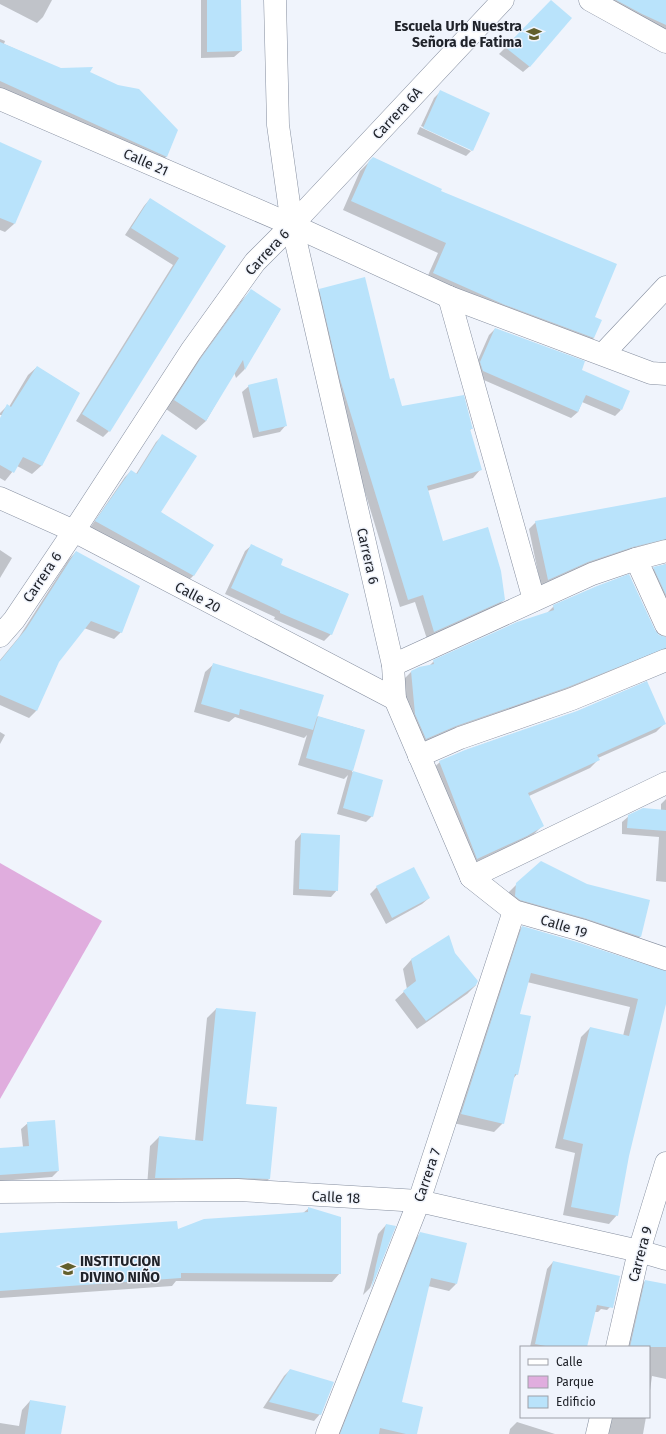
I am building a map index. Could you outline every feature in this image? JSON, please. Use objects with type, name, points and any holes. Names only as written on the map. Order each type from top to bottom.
[{"type":"street","name":"Carrera 6","points":[[275,0],[278,125],[292,225],[394,665],[395,699],[471,877]]},
{"type":"street","name":"Carrera 6A","points":[[292,225],[503,0]]},
{"type":"street","points":[[590,0],[666,42]]},
{"type":"street","name":"Calle 21","points":[[0,98],[292,225],[449,297],[651,373],[666,374]]},
{"type":"street","name":"Carrera 6","points":[[0,636],[14,620],[74,531],[190,351],[255,262],[292,225]]},
{"type":"street","points":[[603,354],[666,287]]},
{"type":"street","points":[[449,297],[534,600]]},
{"type":"street","name":"Calle 20","points":[[0,498],[74,531],[395,699]]},
{"type":"street","points":[[394,665],[592,574],[636,559],[666,551]]},
{"type":"street","points":[[636,559],[666,625]]},
{"type":"street","points":[[419,756],[460,738],[572,699],[666,660]]},
{"type":"street","points":[[471,877],[666,783]]},
{"type":"street","name":"Calle 19","points":[[471,877],[514,911],[580,930],[666,959]]},
{"type":"street","name":"Carrera 7","points":[[327,1434],[419,1201],[514,911]]},
{"type":"street","name":"Carrera 9","points":[[617,1346],[639,1251],[666,1163]]},
{"type":"street","name":"Calle 18","points":[[0,1192],[238,1190],[419,1201],[639,1251],[666,1259]]},
{"type":"street","points":[[597,1434],[601,1418]]},
{"type":"green space","points":[[0,863],[102,921],[0,1099]]},
{"type":"building","points":[[207,0],[241,0],[242,51],[207,52]]},
{"type":"building","points":[[551,0],[572,18],[530,67],[505,47]]},
{"type":"building","points":[[616,0],[666,0],[666,25],[642,14]]},
{"type":"building","points":[[0,42],[61,68],[93,67],[90,72],[118,85],[139,89],[178,130],[167,157],[0,81]]},
{"type":"building","points":[[440,90],[490,113],[473,151],[423,128]]},
{"type":"building","points":[[0,142],[42,161],[15,224],[0,218]]},
{"type":"building","points":[[373,157],[442,189],[441,191],[617,264],[595,317],[602,320],[594,338],[505,305],[433,273],[446,243],[351,201],[369,161]]},
{"type":"building","points":[[150,198],[226,246],[110,432],[82,414],[179,258],[131,228]]},
{"type":"building","points":[[365,277],[390,379],[394,378],[402,406],[464,395],[473,429],[470,429],[482,470],[427,486],[443,541],[488,527],[501,571],[505,600],[434,632],[423,595],[408,600],[340,379],[319,289]]},
{"type":"building","points":[[251,289],[281,309],[245,370],[243,360],[206,421],[174,400],[201,358]]},
{"type":"building","points":[[495,328],[585,361],[582,370],[630,391],[622,410],[586,395],[578,412],[483,371],[480,362]]},
{"type":"building","points":[[37,366],[80,393],[42,466],[23,457],[14,473],[0,465],[0,418],[7,404],[11,407]]},
{"type":"building","points":[[277,378],[287,426],[259,432],[248,385]]},
{"type":"building","points":[[162,434],[197,456],[161,512],[214,545],[194,576],[95,521],[131,470],[137,474]]},
{"type":"building","points":[[666,497],[666,539],[633,547],[588,562],[548,580],[535,521]]},
{"type":"building","points":[[251,544],[283,559],[281,565],[349,594],[332,635],[280,613],[280,611],[231,588]]},
{"type":"building","points":[[76,551],[140,586],[122,633],[91,621],[59,662],[37,711],[0,695],[0,661],[26,629]]},
{"type":"building","points":[[666,564],[666,595],[653,567]]},
{"type":"building","points":[[629,574],[655,630],[659,635],[666,637],[666,648],[568,687],[456,726],[426,739],[415,714],[411,671],[419,667],[434,664],[433,660],[517,622],[554,610],[553,605]]},
{"type":"building","points":[[213,663],[324,695],[313,730],[240,709],[239,715],[201,704]]},
{"type":"building","points":[[647,681],[666,724],[597,755],[600,760],[528,793],[544,826],[527,836],[477,859],[439,761],[465,750],[577,711]]},
{"type":"building","points":[[318,716],[365,730],[353,771],[306,758]]},
{"type":"building","points":[[353,771],[383,780],[373,817],[343,808]]},
{"type":"building","points":[[643,808],[666,810],[666,831],[627,828],[628,815]]},
{"type":"building","points":[[301,833],[340,835],[338,891],[299,889]]},
{"type":"building","points":[[541,861],[587,884],[650,900],[641,937],[584,918],[520,900],[515,896],[516,883]]},
{"type":"building","points":[[414,867],[430,898],[392,918],[376,886]]},
{"type":"building","points":[[522,926],[666,971],[666,1004],[629,1156],[618,1216],[571,1207],[583,1144],[563,1139],[590,1027],[629,1036],[638,999],[531,973],[520,1014],[531,1016],[518,1075],[515,1074],[504,1124],[461,1114]]},
{"type":"building","points":[[449,935],[455,953],[478,981],[476,985],[426,1021],[403,991],[416,981],[411,959]]},
{"type":"building","points":[[216,1008],[256,1012],[246,1104],[277,1107],[270,1179],[155,1178],[159,1136],[203,1141]]},
{"type":"building","points":[[55,1120],[59,1171],[0,1175],[0,1148],[29,1146],[27,1122]]},
{"type":"building","points":[[308,1207],[341,1217],[341,1274],[181,1273],[181,1278],[0,1291],[0,1233],[177,1221],[178,1229],[204,1219],[308,1212]]},
{"type":"building","points":[[386,1224],[396,1226],[371,1289],[376,1265]]},
{"type":"building","points":[[420,1232],[467,1243],[457,1284],[431,1278],[402,1402],[423,1407],[417,1434],[406,1434],[380,1428],[379,1434],[340,1434]]},
{"type":"building","points":[[553,1261],[620,1276],[613,1308],[597,1305],[587,1346],[546,1346],[535,1344]]},
{"type":"building","points":[[645,1280],[666,1284],[666,1347],[630,1346]]},
{"type":"building","points":[[290,1369],[334,1382],[321,1415],[269,1402]]},
{"type":"building","points":[[30,1400],[66,1406],[61,1434],[25,1434]]},
{"type":"place","name":"Escuela Urb Nuestra Señora de Fatima","points":[[534,34]]},
{"type":"place","name":"INSTITUCION DIVINO NIÑO","points":[[68,1269]]}]
